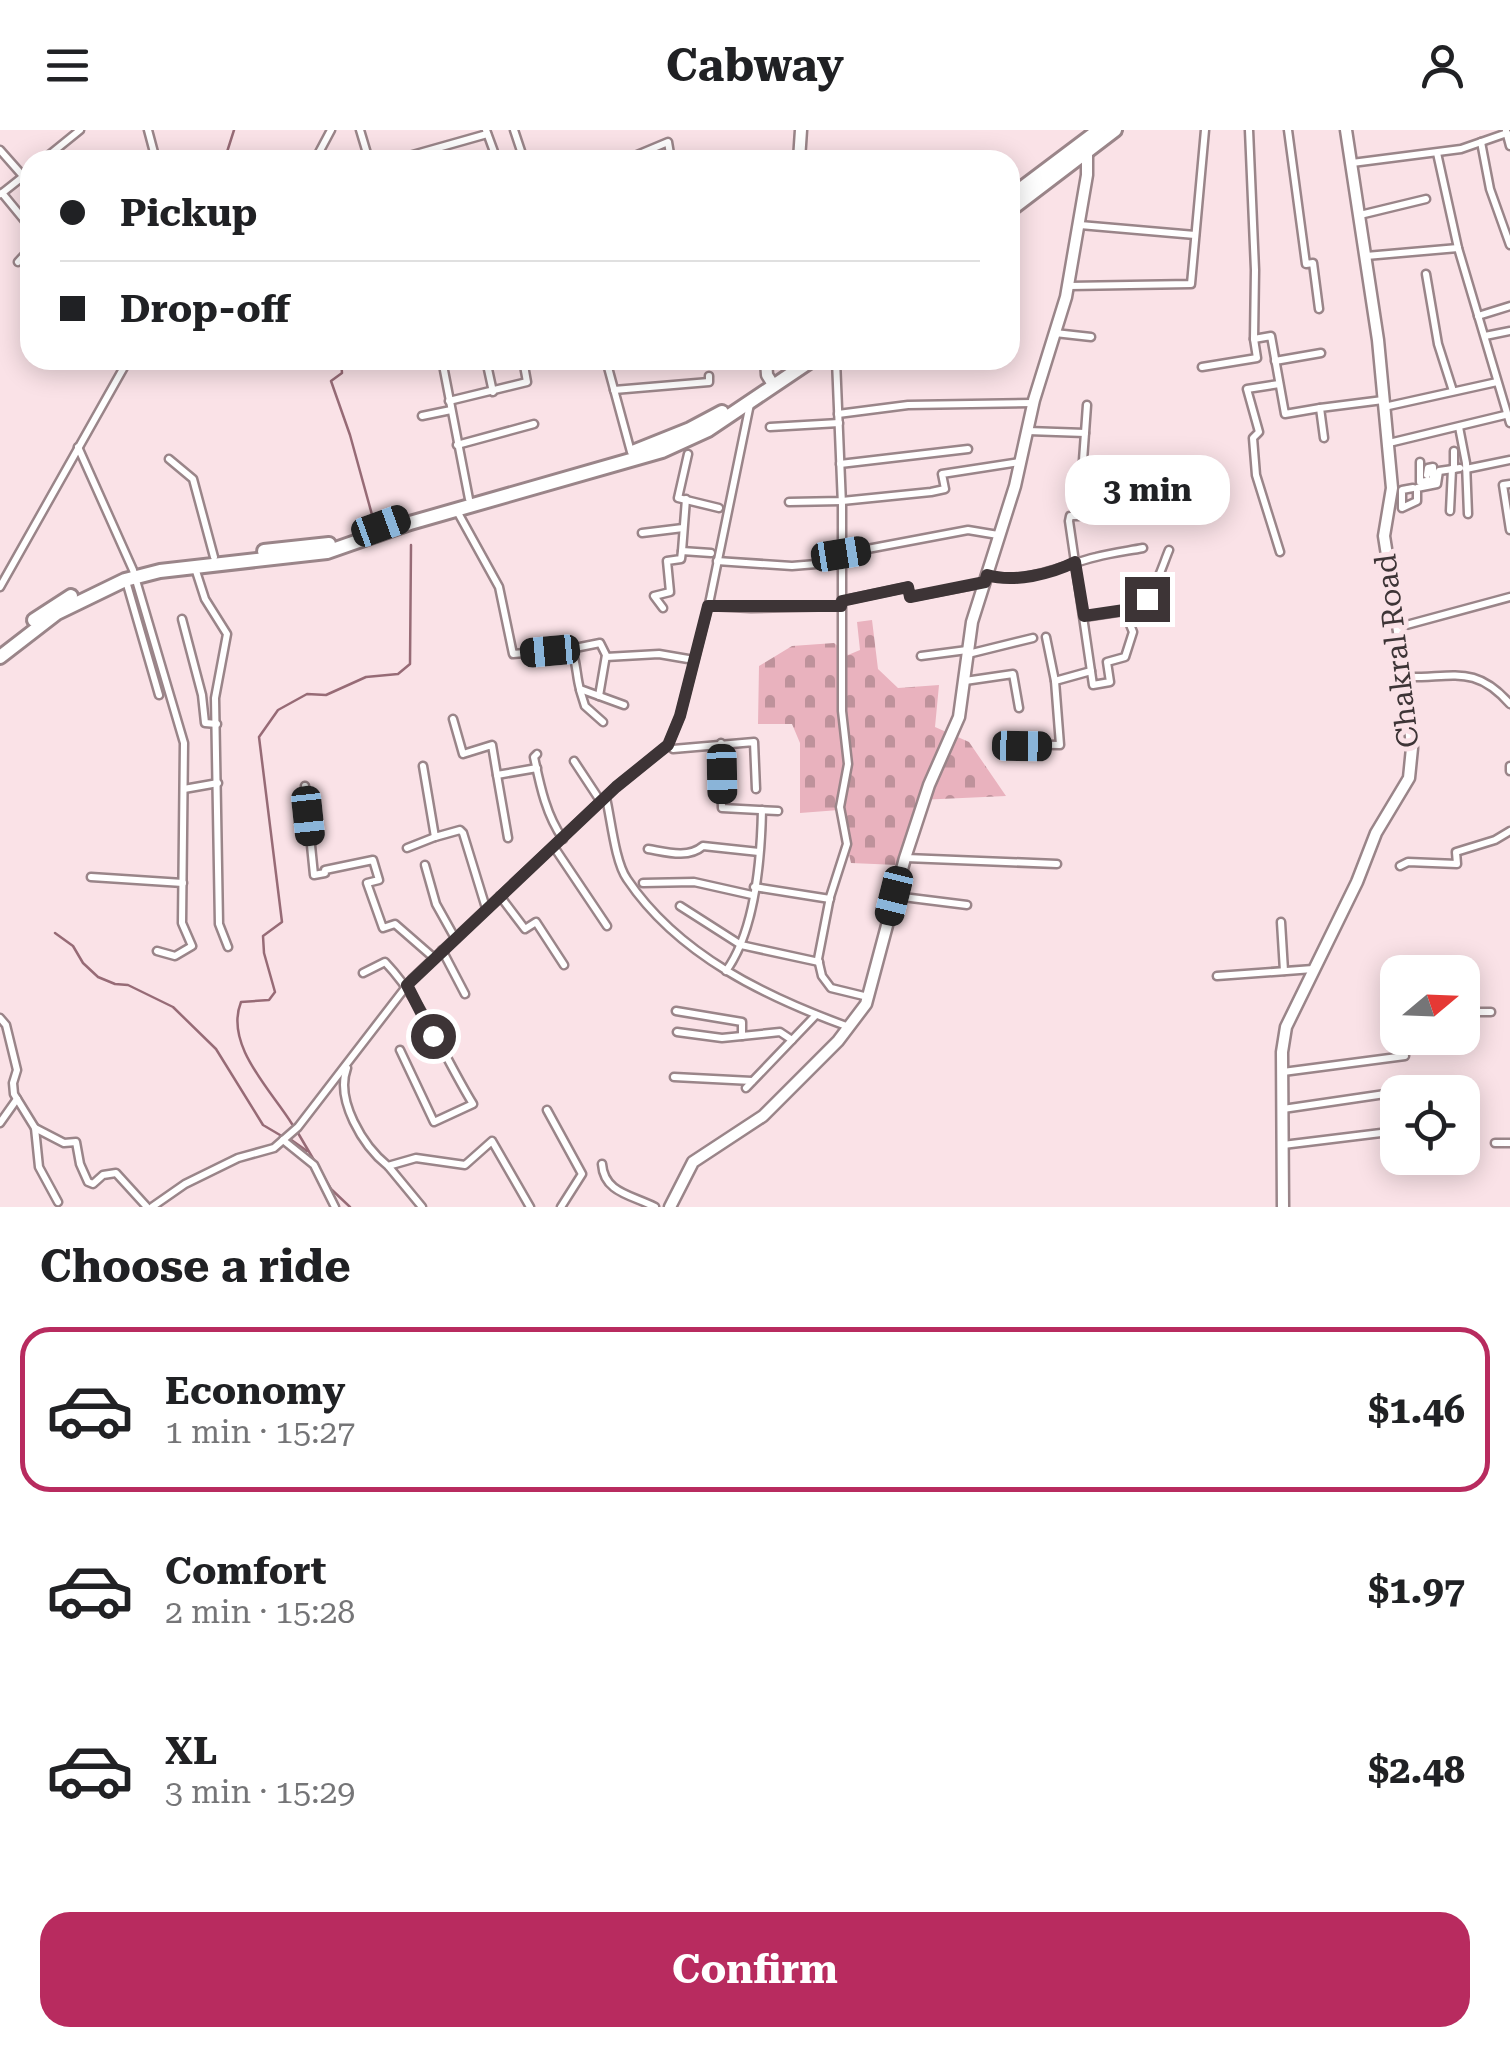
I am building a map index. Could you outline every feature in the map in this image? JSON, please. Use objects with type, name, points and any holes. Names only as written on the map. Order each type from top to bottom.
[{"type":"highway","points":[[1020,201],[1099,130]]},
{"type":"highway","points":[[1020,190],[1087,140],[1115,130]]},
{"type":"highway","points":[[0,658],[57,613],[131,576],[327,552],[662,451],[708,430],[750,403],[787,370]]},
{"type":"highway","points":[[0,647],[52,605],[88,586],[214,557],[328,544],[637,450],[690,430],[795,370]]},
{"type":"street","points":[[55,150],[80,130]]},
{"type":"street","points":[[1069,286],[1191,284],[1205,130]]},
{"type":"street","points":[[1202,367],[1257,358],[1249,130]]},
{"type":"street","points":[[1288,130],[1306,264],[1313,263],[1320,310]]},
{"type":"street","name":"Chakral Road","points":[[1284,1207],[1282,1072],[1286,1027],[1357,882],[1376,833],[1409,778],[1412,748],[1406,677],[1384,536],[1392,488],[1389,443],[1346,130]]},
{"type":"street","points":[[1352,163],[1437,153],[1506,131],[1510,146]]},
{"type":"street","points":[[428,150],[487,132]]},
{"type":"street","points":[[670,1207],[692,1162],[763,1116],[850,1027],[868,997],[905,858],[929,785],[959,717],[972,622],[1069,286],[1080,225],[1087,140]]},
{"type":"street","points":[[649,150],[668,142],[669,150]]},
{"type":"street","points":[[1481,142],[1490,189],[1510,245]]},
{"type":"street","points":[[0,150],[20,168]]},
{"type":"street","points":[[1389,443],[1508,419],[1458,248],[1437,153]]},
{"type":"street","points":[[1,194],[20,216]]},
{"type":"street","points":[[1360,216],[1426,199]]},
{"type":"street","points":[[1080,225],[1195,235]]},
{"type":"street","points":[[1366,256],[1458,248]]},
{"type":"street","points":[[1426,274],[1438,344],[1453,391]]},
{"type":"street","points":[[1478,316],[1510,306]]},
{"type":"street","points":[[1486,336],[1510,330]]},
{"type":"street","points":[[1055,333],[1090,336]]},
{"type":"street","points":[[1254,339],[1271,336],[1284,414],[1384,404],[1497,382]]},
{"type":"street","points":[[1276,361],[1320,353]]},
{"type":"street","points":[[0,587],[122,370]]},
{"type":"street","points":[[444,370],[469,500]]},
{"type":"street","points":[[488,370],[493,392]]},
{"type":"street","points":[[422,416],[528,382],[526,370]]},
{"type":"street","points":[[609,370],[637,450]]},
{"type":"street","points":[[766,370],[772,383]]},
{"type":"street","points":[[836,370],[842,501],[842,711],[848,764],[840,808],[847,844],[830,899],[819,962],[822,976],[831,988],[868,997]]},
{"type":"street","points":[[614,390],[690,385],[709,382],[709,376]]},
{"type":"street","points":[[1279,384],[1247,389],[1259,432],[1253,438],[1256,475],[1280,552]]},
{"type":"street","points":[[35,1128],[64,1144],[76,1142],[88,1182],[93,1184],[109,1173],[116,1173],[150,1207],[185,1184],[238,1158],[274,1148],[298,1126],[407,985],[603,800],[668,745],[708,606],[750,403]]},
{"type":"street","points":[[770,427],[908,406],[1033,403]]},
{"type":"street","points":[[1088,405],[1079,516],[1070,516],[1068,521],[1092,685],[1110,682],[1108,662],[1125,657],[1133,632],[1124,611]]},
{"type":"street","points":[[1320,408],[1324,438]]},
{"type":"street","points":[[457,445],[534,424]]},
{"type":"street","points":[[1450,511],[1459,428]]},
{"type":"street","points":[[1027,431],[1086,433]]},
{"type":"street","points":[[78,448],[131,576],[184,743],[182,923],[192,946],[176,956],[157,951]]},
{"type":"street","points":[[840,464],[968,449]]},
{"type":"street","points":[[1454,451],[1468,514]]},
{"type":"street","points":[[688,454],[678,498],[720,508]]},
{"type":"street","points":[[170,459],[196,486],[214,557]]},
{"type":"street","points":[[1439,481],[1439,471],[1510,460]]},
{"type":"street","points":[[789,502],[842,501],[945,489],[942,474],[1020,462]]},
{"type":"street","points":[[1420,462],[1420,482],[1433,480],[1433,467],[1428,468],[1428,476]]},
{"type":"street","points":[[1392,488],[1439,481]]},
{"type":"street","points":[[1413,488],[1402,490],[1402,508],[1417,501],[1417,488],[1439,481]]},
{"type":"street","points":[[1510,484],[1503,485],[1510,530]]},
{"type":"street","points":[[663,608],[654,596],[670,592],[668,561],[681,559],[686,500]]},
{"type":"street","points":[[456,510],[500,587],[513,654],[570,650],[600,643],[606,657],[598,696]]},
{"type":"street","points":[[642,533],[684,528]]},
{"type":"street","points":[[717,561],[792,566],[968,530],[1000,535]]},
{"type":"street","points":[[708,606],[841,603],[908,587],[910,597],[986,579],[1042,574],[1075,562],[1143,548]]},
{"type":"street","points":[[1084,616],[1138,608],[1147,599],[1168,550]]},
{"type":"street","points":[[682,551],[711,553]]},
{"type":"street","points":[[194,567],[205,600],[227,634],[215,698],[219,924],[228,947]]},
{"type":"street","points":[[131,576],[159,695]]},
{"type":"street","points":[[1398,627],[1510,597]]},
{"type":"street","points":[[182,619],[202,695],[205,723],[217,724]]},
{"type":"street","points":[[1006,744],[1060,745],[1055,681],[1046,637]]},
{"type":"street","points":[[921,656],[967,653],[1033,638]]},
{"type":"street","points":[[570,650],[585,706],[602,722]]},
{"type":"street","points":[[606,657],[659,654],[694,660]]},
{"type":"street","points":[[1055,681],[1091,670]]},
{"type":"street","points":[[965,681],[1014,674],[1019,708]]},
{"type":"street","points":[[1406,677],[1455,674],[1478,679],[1493,685],[1510,704]]},
{"type":"street","points":[[580,689],[624,705]]},
{"type":"street","points":[[454,719],[463,754],[492,745],[508,838]]},
{"type":"street","points":[[668,745],[673,749],[754,742],[756,789]]},
{"type":"street","points":[[721,743],[722,808],[778,810]]},
{"type":"street","points":[[537,754],[536,768],[549,814],[562,839]]},
{"type":"street","points":[[574,761],[603,800],[625,876],[658,915],[726,971],[761,992],[850,1027]]},
{"type":"street","points":[[422,766],[435,837]]},
{"type":"street","points":[[497,774],[536,768]]},
{"type":"street","points":[[184,789],[218,782]]},
{"type":"street","points":[[304,786],[314,875],[372,860],[379,880],[367,884],[383,928],[395,924],[434,958]]},
{"type":"street","points":[[726,971],[741,945],[753,891],[762,810]]},
{"type":"street","points":[[407,848],[460,830],[486,908]]},
{"type":"street","points":[[1400,866],[1408,862],[1457,864],[1456,852],[1510,831]]},
{"type":"street","points":[[648,849],[677,854],[696,852],[703,846],[759,852]]},
{"type":"street","points":[[554,847],[607,926]]},
{"type":"street","points":[[905,858],[1056,864]]},
{"type":"street","points":[[425,865],[436,904],[455,938]]},
{"type":"street","points":[[91,876],[184,883]]},
{"type":"street","points":[[643,883],[694,882],[830,899]]},
{"type":"street","points":[[500,896],[525,929],[536,922],[564,965]]},
{"type":"street","points":[[894,896],[968,905]]},
{"type":"street","points":[[680,906],[741,945],[819,962]]},
{"type":"street","points":[[1281,922],[1284,971]]},
{"type":"street","points":[[442,950],[464,994]]},
{"type":"street","points":[[363,973],[386,962],[407,985],[473,1104],[434,1122],[400,1050]]},
{"type":"street","points":[[1217,976],[1314,969]]},
{"type":"street","points":[[676,1010],[742,1022],[742,1036]]},
{"type":"street","points":[[1480,1012],[1492,1012]]},
{"type":"street","points":[[674,1077],[750,1085],[816,1015]]},
{"type":"street","points":[[0,1018],[6,1026],[17,1070],[14,1094],[35,1128],[38,1167],[58,1202]]},
{"type":"street","points":[[677,1032],[722,1038],[780,1032],[792,1040]]},
{"type":"street","points":[[1282,1072],[1405,1056]]},
{"type":"street","points":[[352,1058],[344,1077],[348,1110],[375,1155],[422,1207]]},
{"type":"street","points":[[1283,1109],[1380,1095]]},
{"type":"street","points":[[0,1123],[18,1098]]},
{"type":"street","points":[[547,1110],[582,1174],[561,1207]]},
{"type":"street","points":[[1283,1145],[1380,1133]]},
{"type":"street","points":[[283,1140],[314,1166],[335,1207]]},
{"type":"street","points":[[388,1166],[416,1158],[465,1164],[492,1141],[530,1207]]},
{"type":"street","points":[[1495,1142],[1510,1142]]},
{"type":"street","points":[[602,1164],[609,1186],[655,1207]]},
{"type":"green space","points":[[872,620],[878,669],[898,688],[939,685],[935,727],[969,742],[1006,796],[919,800],[897,865],[851,863],[839,810],[800,813],[800,743],[792,724],[758,724],[759,666],[792,646],[834,643],[848,655],[860,650],[857,622]]},
{"type":"waterway","points":[[228,150],[234,130]]},
{"type":"waterway","points":[[342,370],[331,381],[374,522]]},
{"type":"waterway","points":[[292,1124],[244,1051],[237,1018],[241,1002],[269,1000],[275,992],[263,936],[282,922],[259,737],[278,710],[307,694],[326,695],[366,677],[398,674],[410,664],[411,545]]},
{"type":"waterway","points":[[55,933],[73,946],[98,977],[128,985],[173,1007],[216,1049],[263,1125],[280,1135]]},
{"type":"waterway","points":[[298,1133],[331,1189],[350,1207]]},
{"type":"waterway","points":[[290,1139],[307,1151]]},
{"type":"route","points":[[433,1036],[407,985],[616,787],[668,745],[680,716],[708,606],[841,606],[842,601],[908,587],[910,597],[985,582],[987,575],[997,578],[1042,574],[1075,562],[1084,616],[1138,608],[1147,599]]}]
